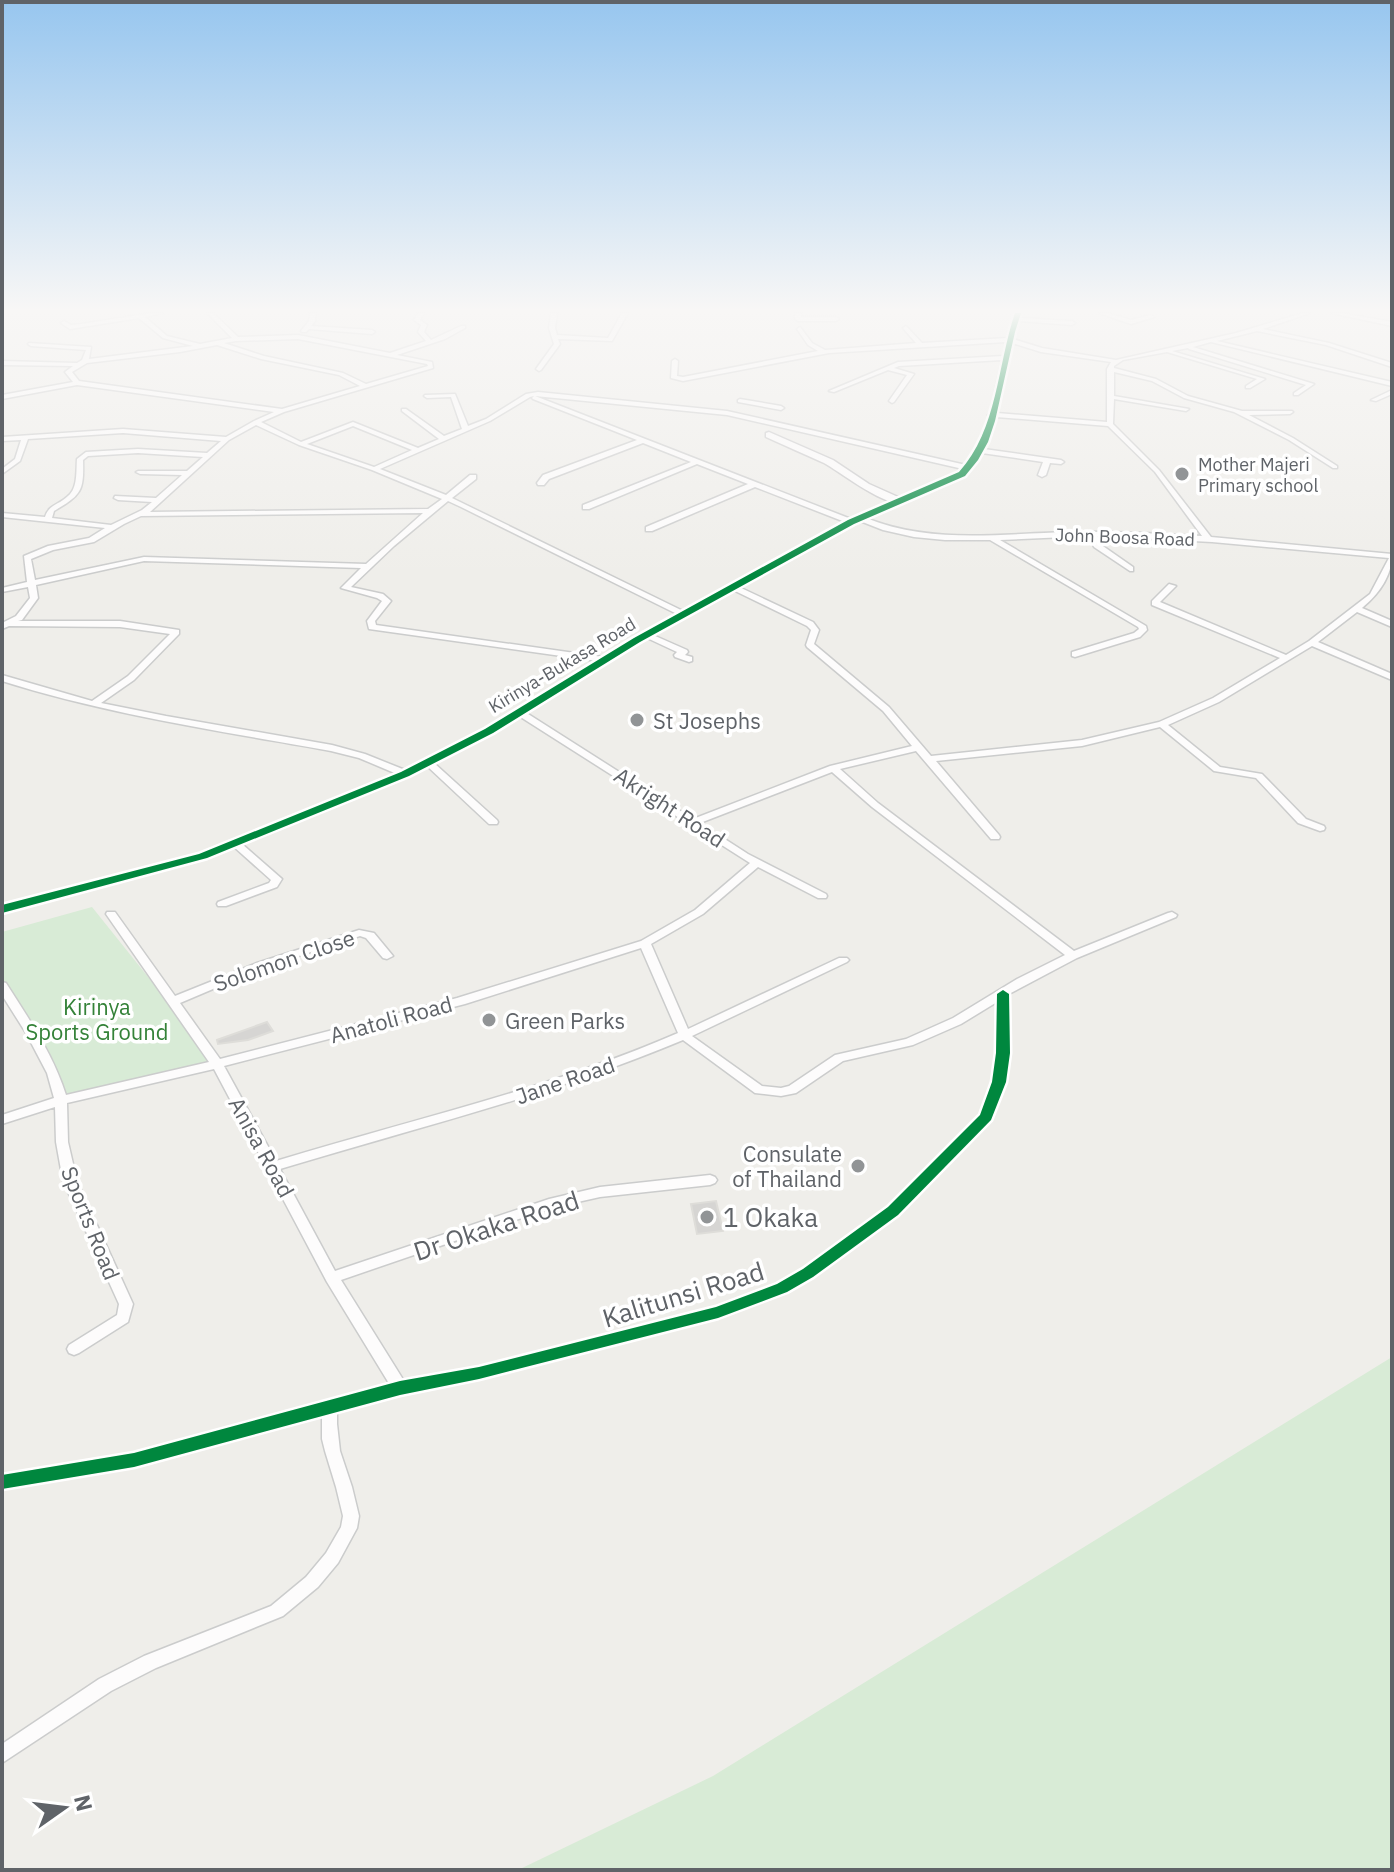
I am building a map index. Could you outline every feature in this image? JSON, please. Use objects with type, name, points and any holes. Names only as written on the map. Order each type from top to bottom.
[{"type":"street","points":[[204,400],[282,411]]},
{"type":"street","points":[[5,625],[31,606],[34,598],[27,558],[51,548],[91,540],[141,514],[227,439],[256,422],[315,400]]},
{"type":"street","points":[[455,400],[466,429]]},
{"type":"street","points":[[374,469],[488,420],[519,400]]},
{"type":"street","points":[[541,400],[856,520]]},
{"type":"street","points":[[588,400],[731,413],[972,467]]},
{"type":"street","points":[[731,413],[741,400]]},
{"type":"street","points":[[752,400],[781,408]]},
{"type":"street","name":"Kirinya-Bukasa Road","points":[[2,909],[186,861],[236,844],[405,774],[520,713],[683,614],[856,520],[953,480],[972,467],[981,451],[995,400]]},
{"type":"street","points":[[1110,424],[1111,400]]},
{"type":"street","points":[[1132,400],[1186,409]]},
{"type":"street","points":[[1197,400],[1240,413],[1286,436],[1335,467]]},
{"type":"street","points":[[404,410],[442,438]]},
{"type":"street","points":[[1240,413],[1290,412]]},
{"type":"street","points":[[991,415],[1110,424],[1157,471],[1209,540]]},
{"type":"street","points":[[256,422],[301,444],[448,498],[683,614]]},
{"type":"street","points":[[301,444],[353,424],[415,449]]},
{"type":"street","points":[[2,439],[129,431],[227,439]]},
{"type":"street","points":[[628,432],[856,520]]},
{"type":"street","points":[[769,435],[829,462],[865,486],[902,501]]},
{"type":"street","points":[[2,472],[17,462],[25,439]]},
{"type":"street","points":[[541,483],[546,477],[642,441]]},
{"type":"street","points":[[48,520],[51,510],[74,496],[80,479],[80,459],[86,454],[138,451],[207,455]]},
{"type":"street","points":[[981,451],[1061,462]]},
{"type":"street","points":[[1042,475],[1047,460]]},
{"type":"street","points":[[586,507],[698,461]]},
{"type":"street","points":[[140,472],[186,473]]},
{"type":"street","points":[[473,477],[427,511],[345,588],[380,596],[387,601],[370,624],[375,630],[607,660]]},
{"type":"street","points":[[649,529],[755,484]]},
{"type":"street","points":[[118,498],[156,500]]},
{"type":"street","points":[[141,514],[427,511]]},
{"type":"street","points":[[2,515],[113,527]]},
{"type":"street","name":"John Boosa Road","points":[[856,520],[923,535],[993,538],[1092,534],[1209,540],[1392,558]]},
{"type":"street","name":"John Boosa Road","points":[[856,520],[942,536],[987,537],[1078,531],[1266,543]]},
{"type":"street","points":[[1092,534],[1097,545],[1130,569]]},
{"type":"street","points":[[993,538],[1142,626],[1143,630],[1137,635],[1075,654]]},
{"type":"street","points":[[2,590],[121,562],[157,558],[227,564],[367,566]]},
{"type":"street","points":[[930,759],[1069,745],[1162,724],[1216,700],[1312,643],[1358,609],[1382,583],[1392,558]]},
{"type":"street","points":[[1172,586],[1155,603],[1287,658]]},
{"type":"street","points":[[734,588],[810,624],[815,630],[810,645],[886,709],[995,837]]},
{"type":"street","points":[[1358,609],[1392,624]]},
{"type":"street","points":[[5,625],[120,624],[176,632],[131,678],[95,703]]},
{"type":"street","points":[[647,635],[684,652],[678,655],[689,659]]},
{"type":"street","points":[[1312,643],[1392,677]]},
{"type":"street","points":[[2,678],[37,690],[95,703],[332,748],[362,756],[405,774]]},
{"type":"street","name":"Akright Road","points":[[520,713],[756,863],[822,896]]},
{"type":"street","points":[[1162,724],[1217,769],[1259,776],[1296,816],[1320,828]]},
{"type":"street","points":[[694,822],[833,768],[920,747]]},
{"type":"street","points":[[428,762],[493,822]]},
{"type":"street","points":[[833,768],[875,805],[1073,956]]},
{"type":"street","points":[[222,904],[273,885],[277,879],[236,844]]},
{"type":"street","name":"Anatoli Road","points":[[2,1120],[61,1100],[217,1064],[461,1001],[645,943],[699,912],[756,863]]},
{"type":"street","name":"Anisa Road","points":[[111,914],[217,1064],[332,1278],[400,1388]]},
{"type":"street","points":[[645,943],[685,1036],[759,1090],[781,1092],[792,1090],[839,1058],[909,1042],[957,1021],[1073,956],[1172,915]]},
{"type":"street","name":"Solomon Close","points":[[173,1001],[261,965],[359,933],[370,935],[387,956]]},
{"type":"street","name":"Jane Road","points":[[274,1166],[527,1094],[685,1036],[843,960]]},
{"type":"street","name":"Sports Road","points":[[2,986],[53,1073],[61,1100],[62,1142],[70,1181],[126,1310],[123,1318],[109,1329],[74,1349]]},
{"type":"street","name":"Kalitunsi Road","points":[[2,1482],[134,1460],[400,1388],[479,1373],[718,1312],[761,1298],[808,1273],[893,1211],[986,1117],[996,1095],[1003,1053],[1003,994]]},
{"type":"street","name":"Dr Okaka Road","points":[[332,1278],[549,1204],[600,1192],[710,1180]]},
{"type":"street","points":[[2,1754],[105,1685],[150,1662],[277,1611],[312,1582],[332,1558],[349,1528],[351,1516],[329,1447],[327,1429],[330,1407]]},
{"type":"green space","name":"Kirinya Sports Ground","points":[[92,907],[217,1063],[57,1096],[26,1022],[2,988],[2,932]]},
{"type":"green space","points":[[1392,1357],[1392,1870],[518,1870],[713,1776]]},
{"type":"building","points":[[267,1022],[273,1031],[248,1040],[218,1044],[217,1040]]},
{"type":"building","name":"1 Okaka","points":[[716,1201],[723,1231],[697,1234],[691,1204]]},
{"type":"cycle path","points":[[2,909],[203,856],[405,774],[489,731],[637,640],[851,522],[962,474],[975,460],[984,442],[997,400]]},
{"type":"cycle path","points":[[2,1482],[134,1460],[400,1388],[479,1373],[718,1312],[782,1288],[808,1273],[893,1211],[986,1117],[999,1082],[1003,1053],[1003,994]]},
{"type":"place","name":"Mother Majeri Primary school","points":[[1182,474]]},
{"type":"place","name":"St Josephs","points":[[637,720]]},
{"type":"place","name":"Green Parks","points":[[489,1020]]},
{"type":"place","name":"Consulate of Thailand","points":[[858,1166]]},
{"type":"place","name":"1 Okaka","points":[[707,1217]]}]
